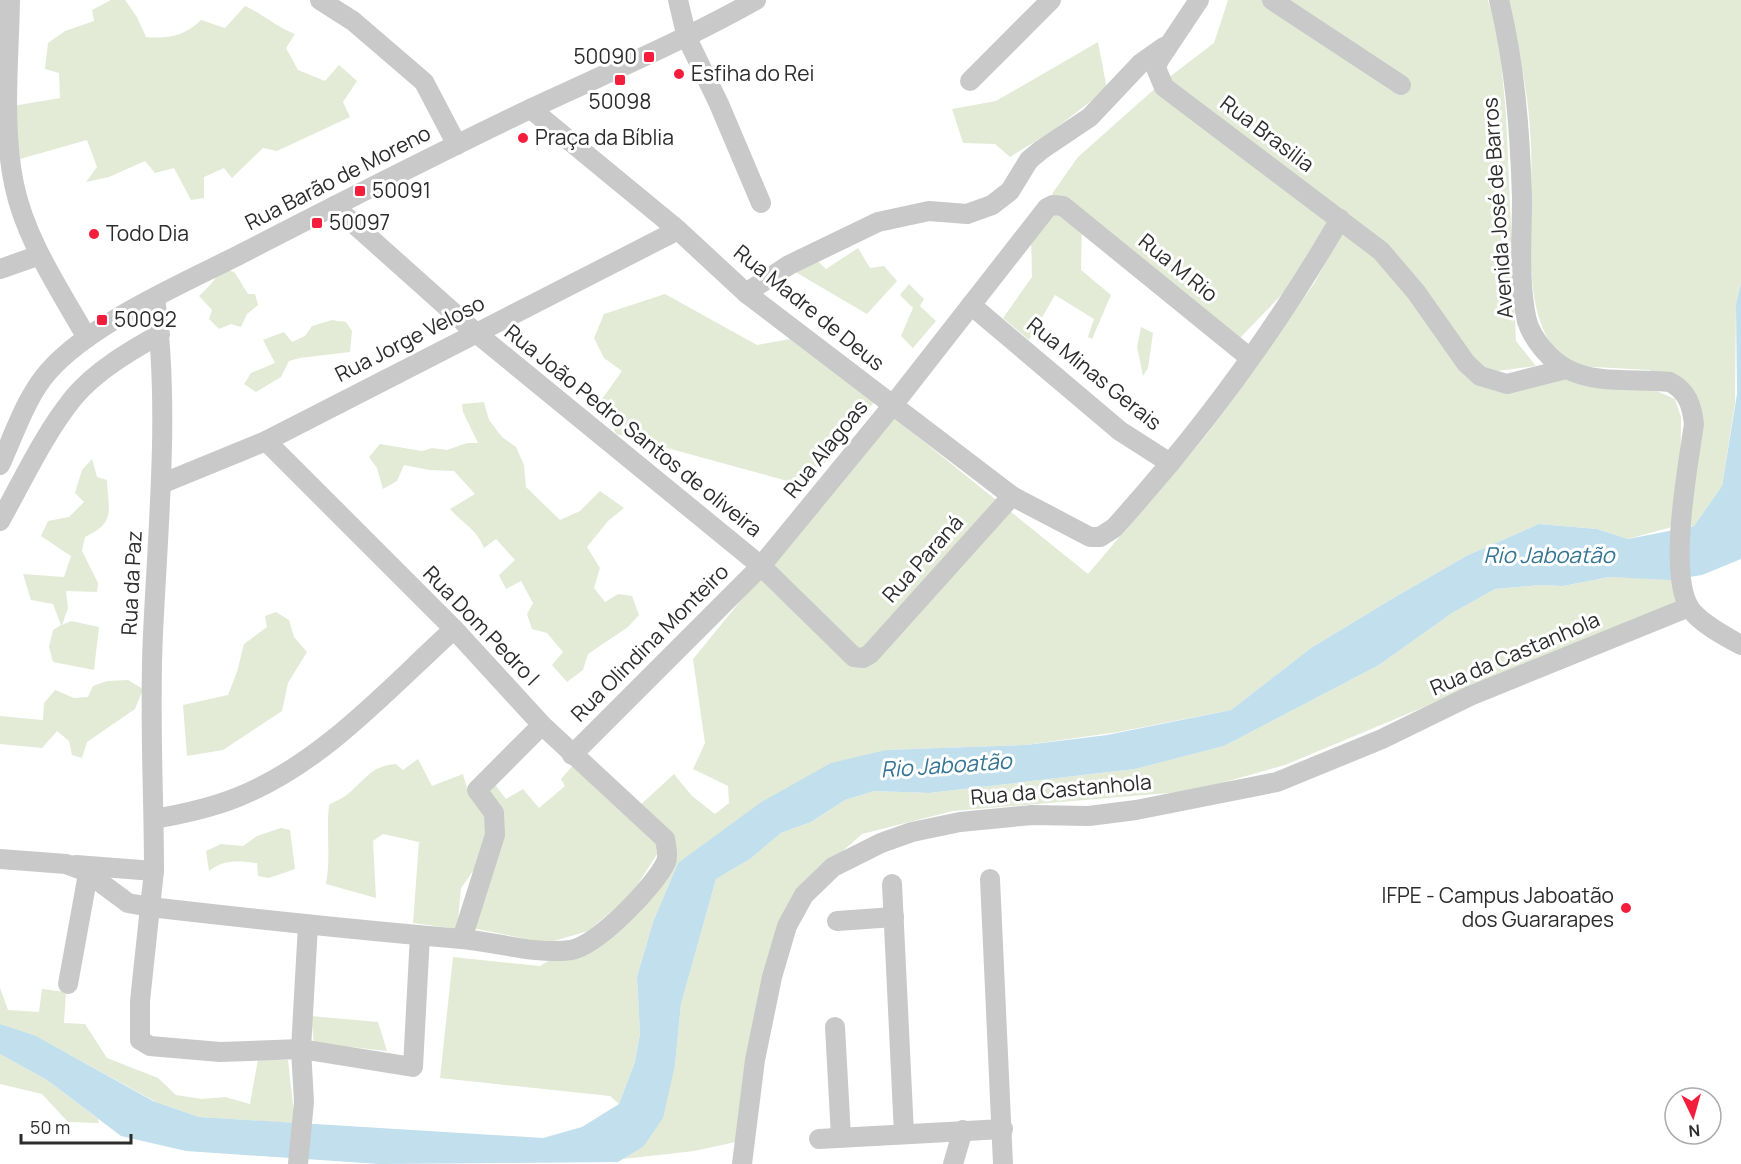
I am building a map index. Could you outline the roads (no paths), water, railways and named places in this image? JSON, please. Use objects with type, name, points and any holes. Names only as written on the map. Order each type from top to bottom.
[{"type":"street","points":[[10,0],[10,146],[14,185],[40,255],[87,338]]},
{"type":"street","points":[[320,0],[353,21],[419,77],[430,90],[457,145]]},
{"type":"street","points":[[678,0],[687,38],[719,104],[761,203]]},
{"type":"street","name":"Rua Barão de Moreno","points":[[0,465],[38,385],[49,371],[87,338],[155,298],[334,206],[531,109],[687,38],[756,0]]},
{"type":"street","points":[[970,81],[1017,38],[1051,0]]},
{"type":"street","points":[[746,293],[789,265],[878,222],[928,211],[967,214],[992,205],[1010,191],[1029,160],[1090,117],[1140,64],[1165,47],[1199,0]]},
{"type":"street","points":[[1272,0],[1401,85]]},
{"type":"street","name":"Avenida José de Barros","points":[[1499,0],[1508,33],[1519,119],[1522,273],[1527,322],[1546,352],[1566,369],[1587,376],[1670,382],[1687,397],[1693,408],[1694,424],[1680,525],[1683,585],[1689,608]]},
{"type":"street","name":"Rua Brasilia","points":[[1165,47],[1156,68],[1164,87],[1381,251],[1398,269],[1466,363],[1480,376],[1507,384],[1566,369]]},
{"type":"street","name":"Rua Madre de Deus","points":[[531,109],[678,230],[746,293],[1012,496],[1068,528],[1090,537],[1106,534],[1170,463]]},
{"type":"street","name":"Rua M Rio","points":[[971,304],[1047,208],[1058,204],[1076,216],[1250,358]]},
{"type":"street","name":"Rua João Pedro Santos de oliveira","points":[[334,206],[476,332],[761,566],[854,657],[863,658],[870,654]]},
{"type":"street","points":[[1170,463],[1203,426],[1302,285],[1340,219]]},
{"type":"street","name":"Rua Jorge Veloso","points":[[161,484],[266,441],[678,230]]},
{"type":"street","points":[[0,269],[40,255]]},
{"type":"street","name":"Rua da Paz","points":[[150,908],[154,871],[151,700],[161,484],[160,334],[155,298]]},
{"type":"street","name":"Rua Alagoas","points":[[761,566],[893,405],[971,304]]},
{"type":"street","name":"Rua Minas Gerais","points":[[971,304],[1120,431],[1170,463]]},
{"type":"street","points":[[0,521],[54,426],[75,397],[127,352],[160,334]]},
{"type":"street","name":"Rua Dom Pedro I","points":[[266,441],[454,629],[542,725],[665,839],[666,862],[651,882],[600,935],[583,946],[570,950],[541,950],[462,939]]},
{"type":"street","name":"Rua Paraná","points":[[870,654],[1012,496]]},
{"type":"street","name":"Rua Olindina Monteiro","points":[[572,754],[761,566]]},
{"type":"street","points":[[1689,608],[1717,631],[1741,645]]},
{"type":"street","name":"Rua da Castanhola","points":[[742,1164],[755,1060],[772,977],[787,926],[804,896],[834,867],[891,839],[960,822],[1032,815],[1089,816],[1136,810],[1277,782],[1391,735],[1470,696],[1689,608]]},
{"type":"street","points":[[154,819],[183,814],[239,796],[287,772],[348,726],[454,629]]},
{"type":"street","points":[[66,864],[88,874],[128,903],[150,908],[462,939],[495,835],[494,813],[477,790],[542,725]]},
{"type":"street","points":[[0,860],[154,871]]},
{"type":"street","points":[[68,984],[88,874]]},
{"type":"street","points":[[990,879],[1003,1164]]},
{"type":"street","points":[[892,884],[904,1134]]},
{"type":"street","points":[[150,908],[140,1002],[139,1033],[143,1044],[220,1052],[301,1049],[399,1067],[413,1067],[420,935]]},
{"type":"street","points":[[837,921],[894,917]]},
{"type":"street","points":[[298,1164],[304,1102],[301,1049],[308,925]]},
{"type":"street","points":[[835,1028],[841,1137]]},
{"type":"street","points":[[819,1138],[1003,1129]]},
{"type":"street","points":[[953,1164],[963,1130]]},
{"type":"water","name":"Rio Jaboatão","points":[[1741,283],[1741,559],[1702,575],[1671,580],[1609,577],[1563,586],[1540,585],[1495,589],[1452,613],[1379,665],[1224,746],[1135,769],[929,793],[874,791],[845,800],[811,822],[781,833],[750,859],[716,879],[681,1004],[675,1065],[663,1118],[643,1147],[618,1162],[379,1164],[186,1151],[121,1136],[47,1080],[0,1054],[0,1024],[36,1036],[153,1101],[199,1117],[543,1138],[582,1127],[619,1104],[635,1062],[640,1033],[637,977],[653,922],[678,863],[760,803],[831,763],[886,750],[1026,745],[1107,735],[1231,710],[1311,648],[1390,600],[1468,555],[1539,524],[1597,529],[1628,539],[1694,526],[1722,486],[1737,394],[1736,304]]},
{"type":"place","name":"50090","points":[[649,57]]},
{"type":"place","name":"Esfiha do Rei","points":[[679,74]]},
{"type":"place","name":"50098","points":[[620,80]]},
{"type":"place","name":"Praça da Bíblia","points":[[523,138]]},
{"type":"place","name":"50091","points":[[360,191]]},
{"type":"place","name":"50097","points":[[317,223]]},
{"type":"place","name":"Todo Dia","points":[[94,234]]},
{"type":"place","name":"50092","points":[[102,320]]},
{"type":"place","name":"IFPE - Campus Jaboatão dos Guararapes","points":[[1626,908]]}]
